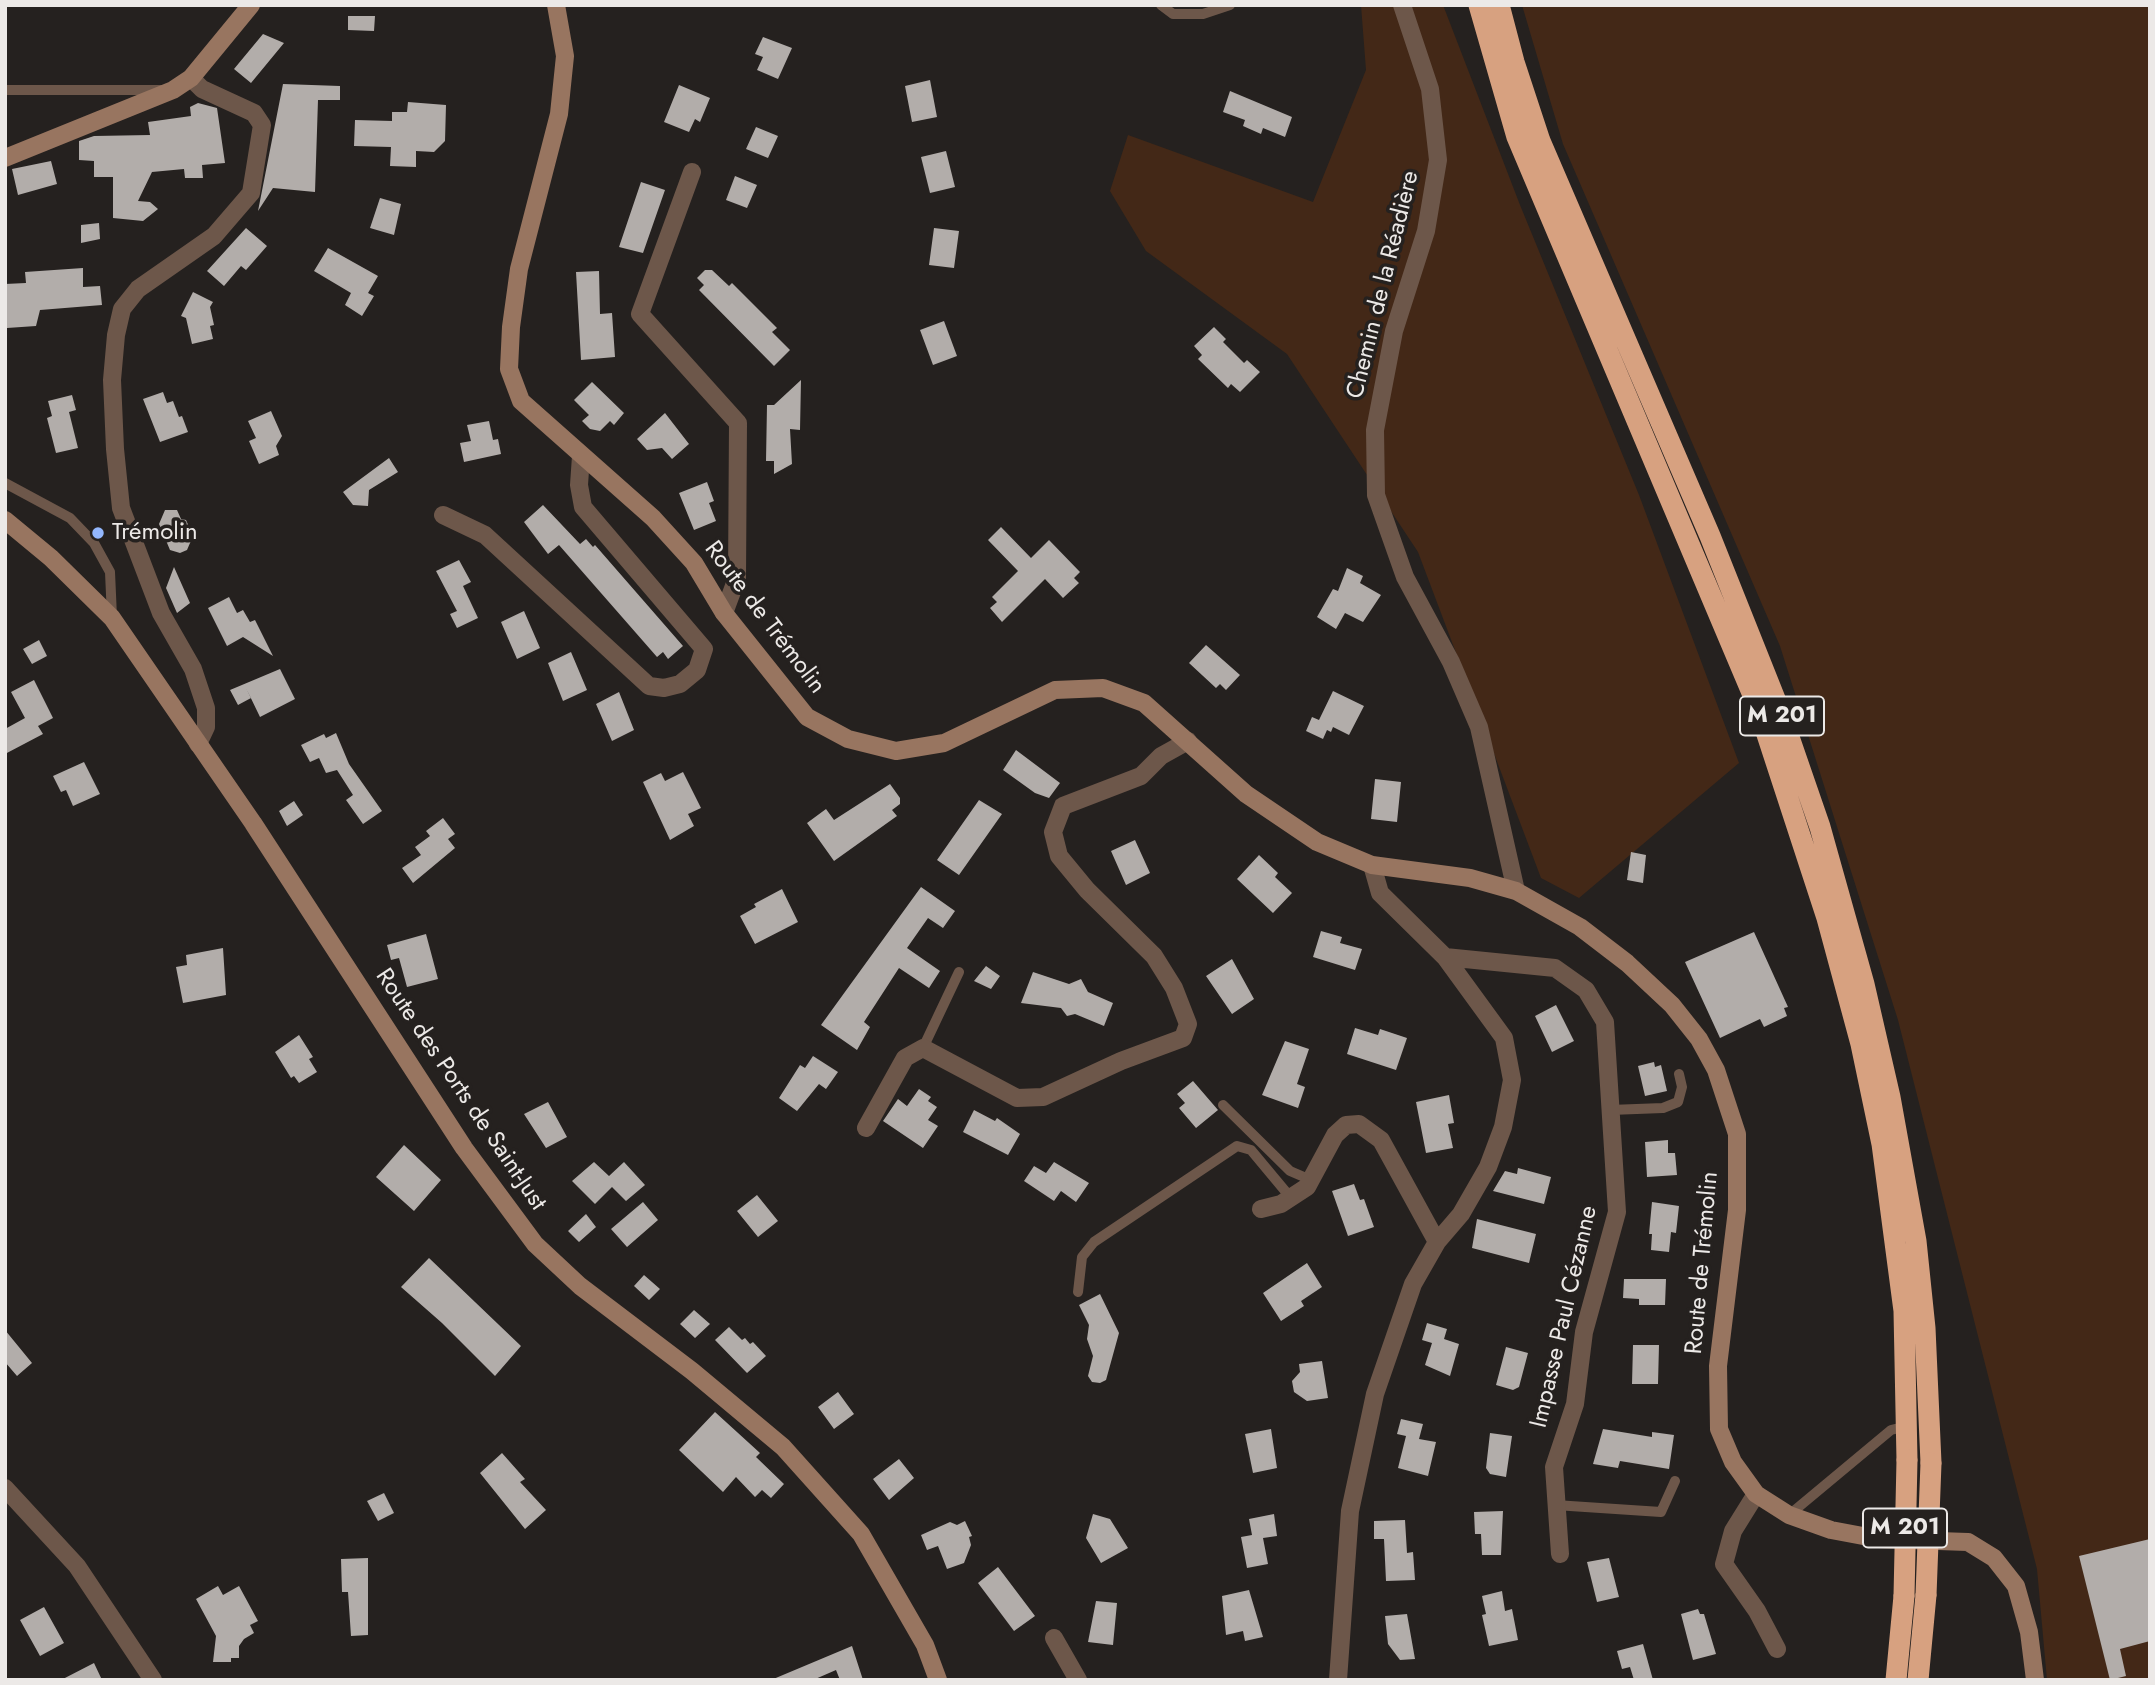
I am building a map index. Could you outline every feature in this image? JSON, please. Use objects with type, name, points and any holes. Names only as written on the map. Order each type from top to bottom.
[{"type":"highway","name":"M 201","points":[[1479,5],[1517,137],[1758,707],[1828,918],[1861,1044],[1882,1144],[1904,1311],[1907,1460],[1904,1596],[1896,1680]]},
{"type":"highway","name":"M 201","points":[[1499,5],[1540,141],[1710,537],[1781,714],[1820,827],[1867,997],[1890,1097],[1916,1241],[1925,1328],[1931,1463],[1926,1595],[1918,1680]]},
{"type":"street","points":[[5,158],[173,90],[191,78],[251,5]]},
{"type":"street","name":"Route de Trémolin","points":[[556,5],[565,56],[559,114],[519,269],[509,369],[521,401],[662,527],[694,563],[724,613],[807,718],[848,738],[895,751],[944,743],[1055,691],[1103,688],[1144,703],[1246,794],[1317,842],[1372,865],[1470,878],[1516,891],[1580,928],[1627,963],[1672,1005],[1699,1039],[1716,1070],[1737,1134],[1737,1210],[1718,1366],[1719,1429],[1734,1462],[1756,1494],[1789,1515],[1832,1530],[1879,1539],[1968,1542],[1994,1558],[2016,1586],[2029,1632],[2035,1680]]},
{"type":"street","name":"Chemin de la Réadière","points":[[1402,5],[1430,89],[1438,160],[1426,231],[1394,331],[1377,418],[1376,495],[1405,577],[1451,662],[1479,727],[1516,891]]},
{"type":"street","points":[[191,78],[202,89],[254,113],[262,125],[251,193],[214,236],[138,289],[122,309],[116,335],[112,380],[121,508],[161,614],[193,669],[206,708],[206,727],[198,744]]},
{"type":"street","points":[[692,172],[640,314],[738,423],[737,578],[724,613]]},
{"type":"street","points":[[443,515],[485,535],[649,686],[664,688],[680,684],[697,670],[704,649],[583,507],[579,485],[581,456]]},
{"type":"street","name":"Route des Ports de Saint-Just","points":[[5,520],[51,558],[112,618],[464,1148],[535,1244],[580,1286],[692,1371],[783,1447],[861,1534],[925,1645],[938,1680]]},
{"type":"street","points":[[866,1128],[905,1058],[923,1048],[1017,1098],[1044,1097],[1121,1061],[1184,1038],[1188,1024],[1174,988],[1154,956],[1087,890],[1059,856],[1054,832],[1063,806],[1140,776],[1161,755],[1188,741]]},
{"type":"street","points":[[1338,1680],[1350,1511],[1375,1394],[1413,1284],[1437,1242],[1461,1214],[1488,1167],[1503,1127],[1512,1080],[1504,1038],[1445,957],[1380,893],[1372,865]]},
{"type":"street","name":"Impasse Paul Cézanne","points":[[1445,957],[1555,968],[1586,990],[1605,1022],[1617,1212],[1584,1332],[1575,1404],[1554,1467],[1560,1554]]},
{"type":"street","points":[[1261,1209],[1281,1204],[1311,1180],[1335,1135],[1346,1125],[1359,1124],[1381,1140],[1437,1242]]},
{"type":"street","points":[[5,1488],[78,1566],[153,1680]]},
{"type":"street","points":[[1756,1494],[1734,1531],[1724,1564],[1757,1611],[1777,1649]]},
{"type":"street","points":[[1054,1638],[1078,1680]]},
{"type":"lane","points":[[1161,5],[1173,14],[1203,14],[1230,5]]},
{"type":"lane","points":[[5,90],[173,90]]},
{"type":"lane","points":[[5,483],[70,518],[94,543],[110,572],[112,618]]},
{"type":"lane","points":[[923,1048],[959,972]]},
{"type":"lane","points":[[1610,1110],[1663,1108],[1678,1101],[1682,1087],[1679,1074]]},
{"type":"lane","points":[[1223,1105],[1290,1171],[1311,1180]]},
{"type":"lane","points":[[1078,1292],[1082,1257],[1094,1242],[1237,1146],[1251,1150],[1290,1198]]},
{"type":"lane","points":[[1789,1515],[1891,1430],[1907,1426]]},
{"type":"lane","points":[[1555,1505],[1661,1512],[1675,1480]]},
{"type":"shaded area","points":[[1361,5],[1443,5],[1520,205],[1639,495],[1739,763],[1579,898],[1541,878],[1418,552],[1287,354],[1146,251],[1110,191],[1128,135],[1313,202],[1366,70]]},
{"type":"shaded area","points":[[1522,5],[2150,5],[2150,1680],[2047,1680],[2037,1569],[1898,1020],[1780,646],[1563,144]]},
{"type":"building","points":[[348,16],[375,16],[374,31],[348,30]]},
{"type":"building","points":[[263,34],[284,43],[251,83],[234,69]]},
{"type":"building","points":[[763,37],[792,48],[778,79],[757,70],[763,57],[755,54]]},
{"type":"building","points":[[930,80],[937,117],[912,122],[905,86]]},
{"type":"building","points":[[283,84],[340,86],[340,100],[318,100],[315,192],[273,188],[258,211]]},
{"type":"building","points":[[679,85],[710,98],[700,122],[695,119],[689,132],[664,122]]},
{"type":"building","points":[[1230,91],[1292,117],[1285,137],[1263,128],[1261,134],[1243,126],[1245,120],[1223,112]]},
{"type":"building","points":[[408,102],[446,105],[445,141],[434,152],[416,151],[416,167],[390,166],[391,147],[354,146],[355,120],[392,121],[392,112],[407,112]]},
{"type":"building","points":[[198,103],[217,108],[225,163],[202,165],[203,178],[185,178],[184,169],[152,172],[138,201],[150,202],[158,209],[143,221],[113,218],[113,177],[94,177],[94,161],[79,160],[79,141],[94,136],[150,135],[148,122],[191,116],[190,107]]},
{"type":"building","points":[[756,127],[778,136],[768,158],[746,149]]},
{"type":"building","points":[[946,151],[955,187],[930,193],[921,157]]},
{"type":"building","points":[[51,161],[57,184],[18,195],[12,169]]},
{"type":"building","points":[[735,176],[757,185],[747,208],[726,200]]},
{"type":"building","points":[[641,182],[665,190],[643,253],[619,247]]},
{"type":"building","points":[[380,198],[401,204],[394,235],[370,228]]},
{"type":"building","points":[[99,223],[100,239],[81,243],[81,225]]},
{"type":"building","points":[[246,228],[267,246],[246,270],[241,266],[224,286],[207,271]]},
{"type":"building","points":[[934,228],[959,231],[954,268],[929,265]]},
{"type":"building","points":[[328,248],[378,276],[368,293],[374,296],[362,316],[345,305],[351,293],[314,271]]},
{"type":"building","points":[[83,268],[83,287],[100,286],[102,305],[40,310],[36,326],[7,328],[5,284],[26,283],[25,272]]},
{"type":"building","points":[[705,270],[712,270],[729,286],[732,283],[777,328],[772,332],[790,350],[774,366],[699,290],[704,285],[697,278]]},
{"type":"building","points":[[599,271],[600,314],[612,313],[615,357],[581,360],[576,272]]},
{"type":"building","points":[[193,292],[213,302],[210,307],[214,325],[210,326],[213,339],[192,344],[186,318],[181,316]]},
{"type":"building","points":[[944,321],[957,356],[933,365],[920,330]]},
{"type":"building","points":[[1214,327],[1226,339],[1223,342],[1244,363],[1247,360],[1260,372],[1240,392],[1231,384],[1228,388],[1198,359],[1202,355],[1194,346]]},
{"type":"building","points":[[801,380],[800,430],[790,429],[792,464],[774,474],[774,461],[766,461],[767,405],[774,405]]},
{"type":"building","points":[[592,382],[624,413],[614,425],[610,421],[600,431],[590,429],[582,421],[589,415],[574,400]]},
{"type":"building","points":[[163,392],[167,403],[173,401],[188,432],[160,442],[143,399]]},
{"type":"building","points":[[72,395],[76,410],[69,412],[78,448],[56,453],[47,418],[52,416],[48,401]]},
{"type":"building","points":[[271,411],[282,436],[276,446],[279,455],[259,464],[249,441],[256,438],[248,421]]},
{"type":"building","points":[[665,413],[689,444],[672,459],[662,448],[647,450],[637,439]]},
{"type":"building","points":[[489,421],[493,440],[498,439],[501,454],[464,462],[460,443],[471,441],[467,425]]},
{"type":"building","points":[[389,458],[398,472],[369,490],[368,506],[353,505],[343,492]]},
{"type":"building","points":[[707,482],[714,501],[709,503],[716,521],[694,530],[679,493]]},
{"type":"building","points":[[543,505],[580,544],[586,539],[593,547],[595,545],[683,646],[668,659],[663,652],[657,657],[559,545],[548,554],[524,522]]},
{"type":"building","points":[[165,510],[177,510],[181,519],[186,520],[193,536],[187,550],[180,553],[170,550],[159,524]]},
{"type":"building","points":[[1001,527],[1031,558],[1049,540],[1080,572],[1074,578],[1079,583],[1063,598],[1045,579],[1002,622],[990,608],[997,602],[992,597],[1018,571],[988,540]]},
{"type":"building","points":[[459,560],[471,582],[463,586],[478,618],[457,628],[450,614],[457,611],[436,571]]},
{"type":"building","points":[[174,567],[190,603],[177,613],[166,588]]},
{"type":"building","points":[[1347,568],[1363,576],[1360,583],[1381,595],[1363,622],[1345,613],[1336,629],[1317,617],[1333,589],[1338,591]]},
{"type":"building","points":[[229,597],[237,613],[243,610],[250,622],[255,620],[273,656],[243,637],[227,646],[208,608]]},
{"type":"building","points":[[524,611],[540,648],[517,659],[501,622]]},
{"type":"building","points":[[39,640],[47,656],[32,664],[23,649]]},
{"type":"building","points":[[1206,645],[1240,675],[1226,690],[1220,684],[1216,688],[1189,663]]},
{"type":"building","points":[[571,652],[587,690],[563,701],[548,663]]},
{"type":"building","points":[[280,669],[295,699],[260,717],[251,698],[238,705],[230,690]]},
{"type":"building","points":[[34,680],[53,718],[38,726],[43,734],[5,754],[5,729],[25,718],[11,692]]},
{"type":"building","points":[[1333,691],[1364,706],[1349,735],[1333,727],[1331,732],[1327,730],[1323,739],[1306,731],[1312,717],[1319,720]]},
{"type":"building","points":[[619,692],[634,730],[612,741],[596,704]]},
{"type":"building","points":[[336,733],[349,764],[382,811],[363,824],[346,800],[353,795],[337,770],[326,773],[319,758],[310,762],[301,745],[324,734],[326,738]]},
{"type":"building","points":[[1016,750],[1060,783],[1049,798],[1035,793],[1003,770]]},
{"type":"building","points":[[84,762],[100,794],[73,806],[66,790],[61,792],[53,776]]},
{"type":"building","points":[[683,772],[701,808],[688,814],[694,826],[670,840],[643,782],[661,773],[665,781]]},
{"type":"building","points":[[1375,779],[1401,782],[1397,822],[1371,819]]},
{"type":"building","points":[[890,784],[900,798],[900,804],[892,810],[897,816],[834,861],[807,823],[826,809],[834,820]]},
{"type":"building","points":[[979,800],[1002,814],[959,875],[937,860]]},
{"type":"building","points":[[294,801],[303,815],[287,826],[279,811]]},
{"type":"building","points":[[443,818],[455,834],[448,839],[455,848],[413,883],[402,868],[421,855],[415,847],[430,836],[426,831]]},
{"type":"building","points":[[1135,840],[1150,873],[1126,885],[1111,851]]},
{"type":"building","points":[[1631,852],[1646,855],[1643,883],[1627,880]]},
{"type":"building","points":[[1259,855],[1278,873],[1275,877],[1292,893],[1273,913],[1237,879]]},
{"type":"building","points":[[921,887],[955,911],[943,928],[928,918],[907,948],[940,971],[929,988],[899,968],[864,1022],[870,1027],[857,1050],[821,1025]]},
{"type":"building","points":[[782,889],[798,922],[755,944],[740,916],[756,907],[754,904]]},
{"type":"building","points":[[1321,931],[1342,937],[1340,943],[1362,949],[1355,970],[1313,957]]},
{"type":"building","points":[[1754,932],[1788,1007],[1784,1008],[1787,1016],[1764,1027],[1760,1019],[1720,1038],[1685,962]]},
{"type":"building","points":[[426,934],[438,979],[407,987],[399,958],[391,960],[387,945]]},
{"type":"building","points":[[223,948],[226,995],[183,1003],[176,967],[187,965],[186,955]]},
{"type":"building","points":[[1232,959],[1254,999],[1232,1014],[1206,976]]},
{"type":"building","points":[[986,966],[1000,976],[991,989],[974,981]]},
{"type":"building","points":[[1033,972],[1069,984],[1081,979],[1088,992],[1113,1003],[1104,1026],[1075,1014],[1067,1016],[1061,1008],[1021,1003]]},
{"type":"building","points":[[1556,1005],[1574,1041],[1552,1052],[1535,1016]]},
{"type":"building","points":[[1355,1028],[1378,1035],[1380,1029],[1407,1038],[1396,1070],[1347,1054]]},
{"type":"building","points":[[299,1035],[313,1057],[309,1059],[317,1072],[299,1083],[294,1076],[291,1078],[275,1052]]},
{"type":"building","points":[[1285,1041],[1309,1049],[1297,1084],[1305,1087],[1298,1108],[1262,1095]]},
{"type":"building","points":[[813,1056],[838,1072],[826,1089],[819,1084],[797,1111],[779,1098],[800,1065],[805,1068]]},
{"type":"building","points":[[1654,1062],[1655,1067],[1661,1065],[1667,1091],[1645,1096],[1638,1066]]},
{"type":"building","points":[[1193,1081],[1218,1110],[1196,1128],[1179,1108],[1185,1103],[1177,1094]]},
{"type":"building","points":[[919,1089],[931,1097],[928,1101],[937,1107],[928,1120],[938,1126],[923,1148],[883,1121],[898,1099],[907,1106]]},
{"type":"building","points":[[1449,1095],[1454,1123],[1448,1124],[1453,1148],[1426,1153],[1416,1102]]},
{"type":"building","points":[[548,1102],[567,1137],[546,1148],[524,1114]]},
{"type":"building","points":[[974,1110],[995,1121],[997,1118],[1020,1134],[1008,1155],[963,1132]]},
{"type":"building","points":[[1668,1140],[1668,1153],[1675,1153],[1677,1175],[1647,1177],[1645,1142]]},
{"type":"building","points":[[404,1145],[441,1180],[414,1211],[376,1177]]},
{"type":"building","points":[[594,1162],[609,1176],[624,1162],[645,1185],[626,1201],[612,1187],[595,1204],[572,1181]]},
{"type":"building","points":[[1054,1162],[1089,1183],[1076,1202],[1061,1191],[1054,1201],[1024,1181],[1034,1166],[1046,1173]]},
{"type":"building","points":[[1518,1168],[1551,1177],[1544,1204],[1493,1191],[1505,1171],[1517,1174]]},
{"type":"building","points":[[1354,1184],[1360,1200],[1364,1199],[1374,1227],[1348,1236],[1332,1191]]},
{"type":"building","points":[[757,1195],[778,1221],[758,1237],[737,1211]]},
{"type":"building","points":[[643,1202],[658,1220],[627,1247],[611,1229]]},
{"type":"building","points":[[1652,1202],[1679,1206],[1676,1233],[1671,1232],[1669,1252],[1651,1250],[1652,1234],[1649,1234]]},
{"type":"building","points":[[586,1214],[596,1227],[579,1242],[568,1231]]},
{"type":"building","points":[[1477,1219],[1536,1234],[1529,1263],[1472,1248]]},
{"type":"building","points":[[429,1258],[521,1346],[495,1376],[401,1287]]},
{"type":"building","points":[[1307,1263],[1322,1287],[1301,1301],[1304,1306],[1281,1321],[1263,1293]]},
{"type":"building","points":[[644,1275],[660,1289],[649,1300],[634,1286]]},
{"type":"building","points":[[1624,1279],[1666,1279],[1665,1305],[1639,1305],[1639,1299],[1623,1298]]},
{"type":"building","points":[[1100,1294],[1119,1333],[1106,1380],[1100,1383],[1092,1382],[1088,1376],[1093,1356],[1087,1339],[1089,1325],[1079,1305]]},
{"type":"building","points":[[694,1310],[710,1324],[695,1338],[680,1324]]},
{"type":"building","points":[[1427,1323],[1447,1329],[1444,1339],[1459,1344],[1450,1376],[1425,1365],[1432,1343],[1422,1340]]},
{"type":"building","points":[[729,1327],[742,1340],[745,1338],[750,1344],[753,1342],[766,1356],[747,1373],[715,1340]]},
{"type":"building","points":[[5,1330],[32,1363],[17,1376],[5,1362]]},
{"type":"building","points":[[1633,1345],[1659,1345],[1658,1384],[1632,1384]]},
{"type":"building","points":[[1506,1347],[1528,1353],[1519,1387],[1513,1390],[1496,1385]]},
{"type":"building","points":[[1322,1361],[1328,1398],[1307,1401],[1294,1392],[1292,1381],[1300,1372],[1299,1364]]},
{"type":"building","points":[[838,1392],[854,1414],[834,1429],[818,1407]]},
{"type":"building","points":[[715,1412],[760,1453],[756,1457],[784,1484],[771,1498],[762,1490],[755,1497],[736,1477],[723,1492],[679,1450]]},
{"type":"building","points":[[1401,1419],[1423,1424],[1419,1439],[1436,1442],[1428,1476],[1398,1468],[1406,1436],[1397,1434]]},
{"type":"building","points":[[1271,1429],[1277,1468],[1253,1473],[1245,1434]]},
{"type":"building","points":[[1603,1429],[1652,1437],[1652,1432],[1674,1435],[1669,1469],[1620,1461],[1618,1468],[1593,1464]]},
{"type":"building","points":[[1490,1433],[1512,1436],[1506,1477],[1490,1474],[1486,1468]]},
{"type":"building","points":[[502,1453],[525,1479],[520,1482],[546,1510],[525,1529],[480,1473]]},
{"type":"building","points":[[899,1459],[914,1478],[889,1500],[873,1479]]},
{"type":"building","points":[[384,1493],[394,1513],[378,1521],[367,1501]]},
{"type":"building","points":[[1503,1511],[1501,1555],[1482,1555],[1481,1534],[1475,1534],[1474,1512]]},
{"type":"building","points":[[1093,1514],[1110,1519],[1128,1548],[1101,1563],[1086,1538]]},
{"type":"building","points":[[1274,1514],[1277,1536],[1263,1538],[1268,1564],[1247,1568],[1241,1537],[1252,1535],[1249,1519]]},
{"type":"building","points":[[1405,1520],[1407,1553],[1413,1552],[1415,1580],[1386,1581],[1384,1539],[1374,1539],[1374,1521]]},
{"type":"building","points":[[965,1521],[972,1536],[969,1537],[971,1545],[964,1563],[947,1569],[938,1546],[927,1550],[921,1535],[950,1522],[957,1525]]},
{"type":"building","points":[[2150,1539],[2150,1641],[2120,1649],[2126,1676],[2110,1680],[2079,1556]]},
{"type":"building","points":[[368,1558],[368,1635],[351,1636],[348,1592],[342,1592],[341,1559]]},
{"type":"building","points":[[1609,1558],[1619,1597],[1597,1602],[1587,1562]]},
{"type":"building","points":[[998,1567],[1035,1616],[1014,1631],[978,1583]]},
{"type":"building","points":[[218,1586],[223,1595],[239,1586],[258,1621],[250,1625],[254,1633],[239,1646],[239,1658],[231,1658],[231,1662],[213,1662],[216,1636],[196,1599]]},
{"type":"building","points":[[1249,1590],[1263,1637],[1245,1641],[1243,1631],[1226,1635],[1222,1596]]},
{"type":"building","points":[[1502,1591],[1505,1611],[1512,1609],[1518,1640],[1489,1646],[1482,1615],[1486,1614],[1482,1596]]},
{"type":"building","points":[[1096,1601],[1117,1603],[1113,1645],[1088,1642]]},
{"type":"building","points":[[44,1607],[64,1643],[40,1656],[20,1620]]},
{"type":"building","points":[[1698,1609],[1700,1614],[1704,1614],[1716,1654],[1693,1660],[1681,1614]]},
{"type":"building","points":[[1407,1614],[1415,1659],[1400,1660],[1388,1644],[1385,1616]]},
{"type":"building","points":[[1643,1644],[1653,1680],[1634,1680],[1630,1667],[1622,1669],[1617,1651]]},
{"type":"building","points":[[852,1646],[863,1680],[840,1680],[836,1670],[813,1680],[771,1680]]},
{"type":"building","points":[[94,1663],[102,1680],[61,1680]]},
{"type":"place","name":"Trémolin","points":[[98,533]]}]
